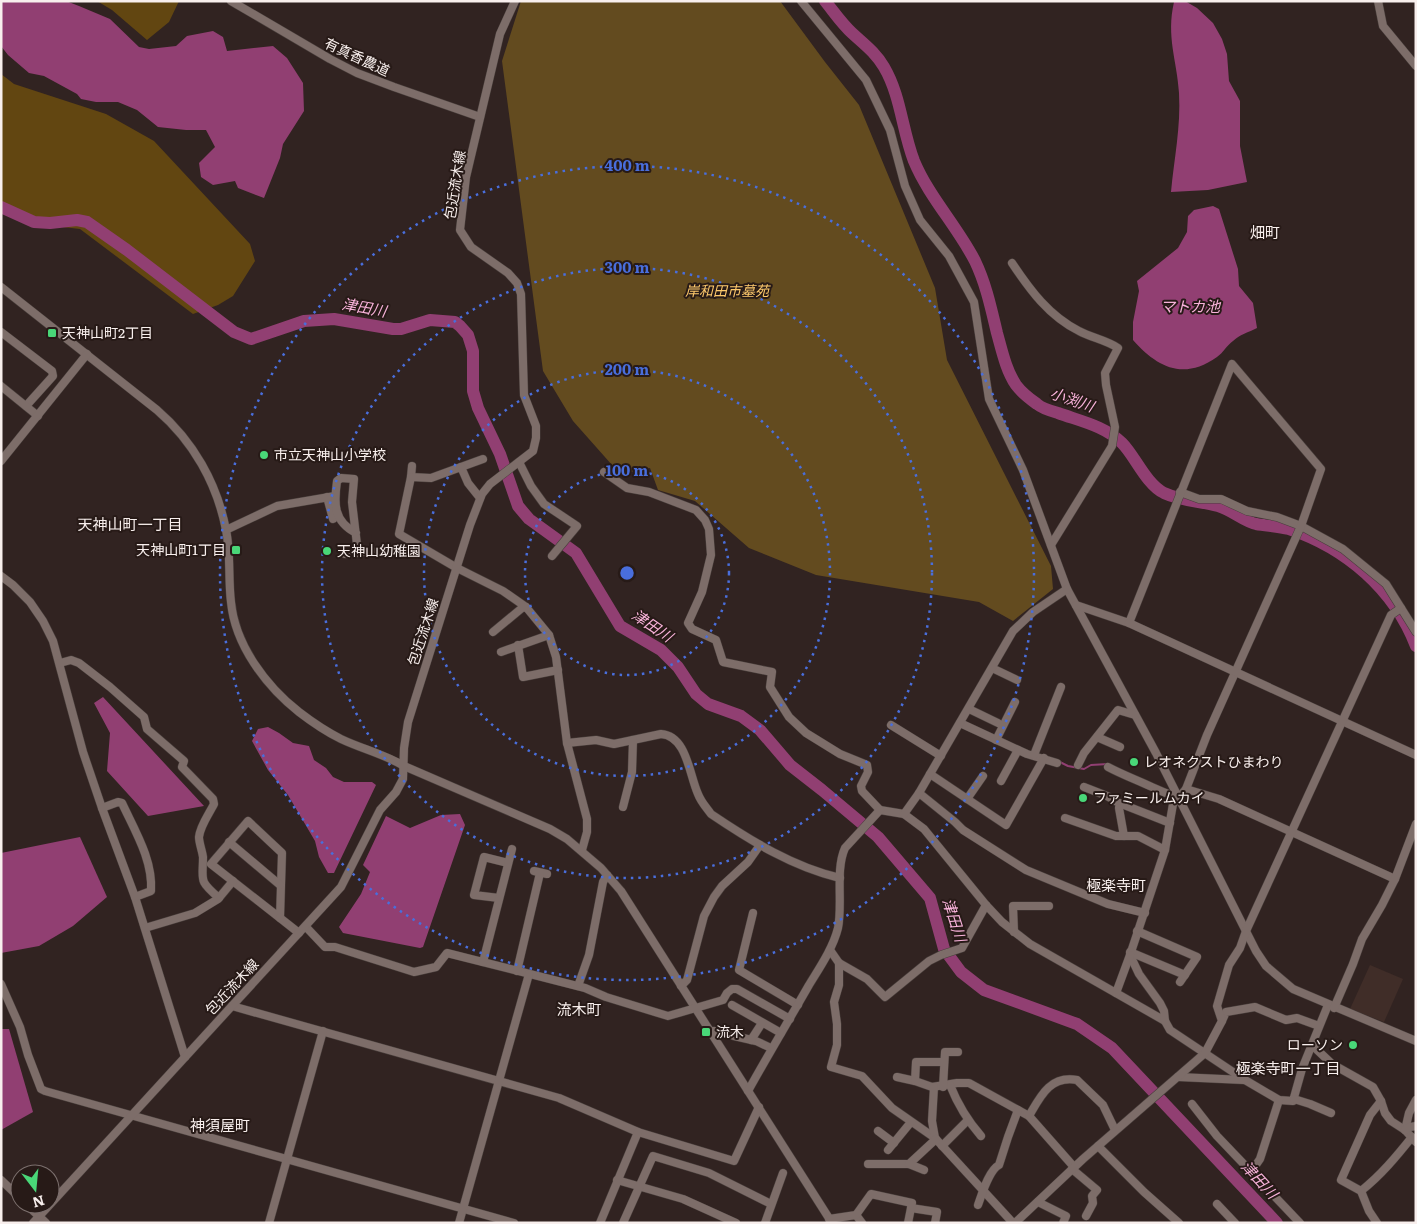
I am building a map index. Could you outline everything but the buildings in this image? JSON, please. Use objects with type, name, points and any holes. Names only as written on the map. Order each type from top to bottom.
[{"type":"street","name":"有真香農道","points":[[231,1],[330,60],[357,73],[480,118]]},
{"type":"street","name":"包近流木線","points":[[33,1223],[341,887],[380,810],[396,792],[403,779],[408,722],[480,498],[490,484],[533,451],[536,426],[524,395],[521,294],[517,283],[508,273],[471,247],[460,230],[466,177],[500,34],[515,1]]},
{"type":"street","points":[[801,1],[866,80],[890,130],[905,186],[920,220],[949,256],[974,302],[989,399],[1022,470],[1067,589],[1266,966],[1278,978],[1294,989],[1416,1041]]},
{"type":"street","points":[[1378,1],[1382,26],[1416,66]]},
{"type":"street","points":[[1012,263],[1032,292],[1063,322],[1080,332],[1110,343],[1118,348],[1106,373],[1106,385],[1115,427],[1112,446],[1051,545]]},
{"type":"street","points":[[1,287],[167,418],[188,443],[210,479],[226,530],[230,558],[231,605],[239,636],[255,664],[285,699],[299,712],[341,739],[390,758],[404,766],[550,829],[582,850],[621,892],[831,1221],[856,1214],[871,1194],[912,1203],[908,1223]]},
{"type":"street","points":[[1,332],[52,371],[54,376],[26,406]]},
{"type":"street","points":[[1,461],[87,354]]},
{"type":"street","points":[[1116,993],[1145,913],[1165,850],[1173,804],[1186,789],[1207,735],[1302,526],[1321,469],[1232,364],[1129,623]]},
{"type":"street","points":[[1,386],[38,416]]},
{"type":"street","points":[[411,477],[430,478],[482,458]]},
{"type":"street","points":[[516,464],[544,504],[577,526],[552,556]]},
{"type":"street","points":[[412,466],[399,534],[457,568],[503,591],[526,607],[548,635],[554,649],[558,670],[567,743],[587,819],[587,832],[582,850]]},
{"type":"street","points":[[461,467],[468,483],[480,498]]},
{"type":"street","points":[[604,472],[627,488],[649,492],[696,510],[702,515],[708,529],[711,555],[702,592],[688,623],[692,629],[716,640],[723,662],[772,672],[770,687],[789,717],[806,733],[840,754],[866,765],[868,772],[861,786],[862,791],[880,810],[904,814],[924,829],[986,905],[1014,932],[1030,944],[1165,1020]]},
{"type":"street","points":[[333,520],[331,497],[337,481],[341,478],[354,479],[352,502],[358,552]]},
{"type":"street","points":[[1180,492],[1199,498],[1221,499],[1247,511],[1277,517],[1302,526],[1343,549],[1386,584],[1416,632]]},
{"type":"street","points":[[226,530],[277,506],[331,497]]},
{"type":"street","points":[[331,497],[339,518],[349,529],[356,533]]},
{"type":"street","points":[[345,554],[372,551]]},
{"type":"street","points":[[1,576],[30,602],[53,641],[74,721],[102,808],[136,897],[186,1057]]},
{"type":"street","points":[[904,814],[919,793],[1013,631],[1033,612],[1067,589]]},
{"type":"street","points":[[1076,605],[1129,623],[1416,756]]},
{"type":"street","points":[[493,632],[522,608],[526,607]]},
{"type":"street","points":[[1222,1021],[1217,1006],[1229,965],[1240,948],[1246,931],[1391,615],[1400,608]]},
{"type":"street","points":[[501,652],[548,635]]},
{"type":"street","points":[[518,645],[523,677],[558,670]]},
{"type":"street","points":[[60,663],[71,660],[79,663],[144,717],[147,730],[184,761],[182,767],[212,799],[214,804],[199,837],[203,855],[201,872],[206,887],[219,898]]},
{"type":"street","points":[[992,668],[1017,680]]},
{"type":"street","points":[[1034,756],[1061,687]]},
{"type":"street","points":[[996,740],[1015,702]]},
{"type":"street","points":[[968,709],[998,723]]},
{"type":"street","points":[[1078,765],[1118,710],[1135,715]]},
{"type":"street","points":[[960,723],[1018,750],[1057,762]]},
{"type":"street","points":[[891,725],[941,756]]},
{"type":"street","points":[[567,743],[596,740],[614,744],[661,734],[668,735],[682,747],[691,777],[703,804],[717,818],[760,845],[806,869],[840,878]]},
{"type":"street","points":[[1097,737],[1120,747]]},
{"type":"street","points":[[623,807],[632,772],[633,740]]},
{"type":"street","points":[[1001,781],[1018,750]]},
{"type":"street","points":[[930,774],[1006,825],[1044,758]]},
{"type":"street","points":[[1108,767],[1141,786],[1178,797]]},
{"type":"street","points":[[967,799],[983,776]]},
{"type":"street","points":[[1084,787],[1108,793],[1119,803],[1134,806],[1170,823]]},
{"type":"street","points":[[1186,789],[1219,799],[1395,878]]},
{"type":"street","points":[[919,793],[962,830],[1026,870],[1108,904],[1145,913]]},
{"type":"street","points":[[102,808],[118,802],[122,803],[145,852],[149,866],[151,891],[136,897]]},
{"type":"street","points":[[1120,808],[1124,836]]},
{"type":"street","points":[[748,1091],[771,1048],[830,950],[838,927],[843,852],[856,834],[880,810]]},
{"type":"street","points":[[1065,818],[1116,836],[1138,836],[1165,850]]},
{"type":"street","points":[[280,918],[282,853],[248,820],[211,864],[299,933]]},
{"type":"street","points":[[1294,1099],[1319,1026],[1353,964],[1362,939],[1395,878],[1416,824]]},
{"type":"street","points":[[229,842],[280,885]]},
{"type":"street","points":[[681,986],[686,980],[704,916],[714,897],[748,862],[760,845]]},
{"type":"street","points":[[483,962],[512,849]]},
{"type":"street","points":[[499,898],[474,895],[484,857],[508,863]]},
{"type":"street","points":[[517,971],[540,873]]},
{"type":"street","points":[[578,986],[589,955],[607,875]]},
{"type":"street","points":[[145,928],[194,913],[219,898],[233,881]]},
{"type":"street","points":[[830,950],[839,962],[867,979],[885,997],[929,961],[962,948],[986,905]]},
{"type":"street","points":[[1014,932],[1013,906],[1049,906]]},
{"type":"street","points":[[753,913],[739,970],[798,1005]]},
{"type":"street","points":[[306,926],[325,947],[334,947],[414,972],[436,967],[447,953],[578,986],[606,997],[668,1016],[723,1000],[732,989],[737,989],[790,1019]]},
{"type":"street","points":[[1130,954],[1182,978],[1197,957],[1137,931]]},
{"type":"street","points":[[1130,954],[1139,974],[1160,1003],[1170,1030],[1279,1100],[1293,1101],[1294,1099],[1331,1113]]},
{"type":"street","points":[[839,962],[839,985],[834,1002],[837,1044],[831,1067],[862,1076],[892,1108],[935,1139],[1015,1223],[1115,1130],[1205,1053],[1226,1012],[1254,1007],[1286,1020],[1297,1018],[1319,1026]]},
{"type":"street","points":[[459,1223],[529,974]]},
{"type":"street","points":[[1,984],[20,1027],[40,1089],[514,1223]]},
{"type":"street","points":[[758,1001],[766,986]]},
{"type":"street","points":[[732,1005],[780,1033]]},
{"type":"street","points":[[232,1006],[559,1098],[638,1132],[734,1161],[759,1107]]},
{"type":"street","points":[[751,1040],[762,1023]]},
{"type":"street","points":[[269,1223],[323,1031]]},
{"type":"street","points":[[710,1031],[722,1031],[771,1048]]},
{"type":"street","points":[[1312,1045],[1332,1064],[1373,1087],[1385,1113],[1391,1121],[1405,1130],[1414,1139],[1361,1191]]},
{"type":"street","points":[[958,1052],[945,1052],[946,1086],[968,1120],[982,1136]]},
{"type":"street","points":[[915,1081],[916,1062],[944,1062]]},
{"type":"street","points":[[897,1077],[934,1087],[969,1083],[1028,1116],[1073,1168],[1097,1190],[1092,1196],[1092,1203],[1086,1216]]},
{"type":"street","points":[[1178,1077],[1246,1080]]},
{"type":"street","points":[[1028,1116],[1044,1091],[1057,1082],[1071,1079],[1077,1080],[1103,1105],[1115,1130]]},
{"type":"street","points":[[934,1087],[932,1121],[935,1139]]},
{"type":"street","points":[[1251,1172],[1260,1159],[1279,1100]]},
{"type":"street","points":[[1405,1130],[1409,1113],[1416,1100]]},
{"type":"street","points":[[1377,1223],[1369,1211],[1361,1191],[1341,1180],[1370,1115],[1381,1101]]},
{"type":"street","points":[[1192,1104],[1217,1136],[1300,1223]]},
{"type":"street","points":[[978,1205],[983,1190],[995,1167],[999,1165],[1018,1110]]},
{"type":"street","points":[[942,1146],[968,1120]]},
{"type":"street","points":[[888,1150],[911,1122]]},
{"type":"street","points":[[1405,1130],[1416,1126]]},
{"type":"street","points":[[878,1131],[894,1143]]},
{"type":"street","points":[[600,1223],[638,1132]]},
{"type":"street","points":[[910,1164],[935,1139]]},
{"type":"street","points":[[1098,1146],[1144,1192],[1179,1223]]},
{"type":"street","points":[[626,1222],[639,1186],[653,1156],[709,1173],[771,1204]]},
{"type":"street","points":[[868,1164],[910,1164],[924,1170]]},
{"type":"street","points":[[765,1223],[783,1173]]},
{"type":"street","points":[[618,1180],[683,1199],[736,1223]]},
{"type":"street","points":[[1038,1202],[1066,1216],[1064,1223]]},
{"type":"street","points":[[1217,1204],[1235,1223]]},
{"type":"street","points":[[911,1208],[937,1212],[935,1223]]},
{"type":"street","points":[[856,1214],[862,1223]]},
{"type":"street","points":[[39,1216],[46,1223]]},
{"type":"shaded area","points":[[97,1],[179,1],[169,22],[147,40],[112,10]]},
{"type":"shaded area","points":[[1,74],[14,84],[106,114],[154,141],[250,244],[255,261],[233,296],[218,305],[193,314],[80,229],[36,224],[1,213]]},
{"type":"shaded area","points":[[1370,965],[1403,979],[1384,1022],[1350,1009]]},
{"type":"green space","name":"岸和田市墓苑","points":[[521,1],[780,1],[859,105],[935,288],[947,360],[1051,566],[1053,589],[1013,621],[979,602],[816,575],[749,548],[695,501],[658,490],[650,468],[620,474],[573,421],[543,371],[502,61]]},
{"type":"water","points":[[1,1],[66,1],[110,19],[139,47],[149,49],[176,46],[187,36],[213,31],[223,37],[227,51],[273,46],[287,58],[303,83],[304,111],[283,144],[280,158],[264,198],[238,188],[235,181],[213,185],[201,177],[199,163],[215,147],[206,130],[158,127],[137,110],[118,102],[96,102],[81,99],[77,94],[44,76],[29,73],[8,55],[1,46]]},
{"type":"water","points":[[1185,1],[1197,8],[1213,23],[1222,39],[1227,54],[1229,81],[1240,101],[1240,146],[1247,182],[1208,190],[1171,192],[1179,118],[1178,81],[1171,26],[1174,2]]},
{"type":"water","name":"マトカ池","points":[[1213,206],[1219,209],[1238,269],[1239,286],[1253,303],[1257,328],[1235,339],[1219,355],[1205,364],[1193,368],[1171,368],[1151,357],[1133,340],[1133,322],[1139,291],[1137,281],[1178,248],[1187,232],[1188,216],[1194,210]]},
{"type":"water","points":[[103,697],[204,806],[148,816],[107,771],[110,733],[94,703]]},
{"type":"water","points":[[268,727],[293,743],[309,746],[314,760],[326,768],[333,777],[344,782],[372,782],[376,785],[334,873],[328,873],[319,857],[315,841],[288,795],[268,770],[252,741],[258,729]]},
{"type":"water","points":[[460,814],[465,825],[423,947],[420,948],[343,933],[339,927],[361,894],[370,872],[363,865],[386,816],[410,828],[441,815]]},
{"type":"water","points":[[80,837],[107,897],[73,926],[39,946],[1,953],[1,853]]},
{"type":"water","points":[[1,1029],[9,1029],[33,1112],[1,1130]]},
{"type":"waterway","name":"小渕川","points":[[825,1],[845,26],[877,57],[890,78],[914,161],[927,187],[975,261],[985,287],[1007,367],[1021,391],[1050,411],[1108,432],[1122,443],[1146,477],[1164,493],[1177,498],[1218,506],[1256,524],[1289,529],[1330,547],[1366,573],[1381,589],[1407,625],[1416,646]]},
{"type":"waterway","name":"津田川","points":[[1,207],[34,222],[50,223],[77,220],[87,222],[127,250],[234,332],[251,339],[304,321],[334,319],[393,329],[401,329],[430,320],[455,322],[468,335],[473,351],[473,391],[478,408],[500,454],[518,506],[529,519],[576,553],[620,626],[661,650],[678,667],[696,694],[708,704],[741,716],[760,730],[790,765],[878,837],[930,898],[944,949],[961,972],[984,990],[1077,1024],[1112,1048],[1277,1223]]},
{"type":"waterway","points":[[1060,762],[1068,766],[1084,769],[1091,765],[1108,764]]},
{"type":"place","name":"天神山町2丁目","points":[[52,333]]},
{"type":"place","name":"市立天神山小学校","points":[[264,455]]},
{"type":"place","name":"天神山町1丁目","points":[[236,550]]},
{"type":"place","name":"天神山幼稚園","points":[[327,551]]},
{"type":"place","name":"レオネクストひまわり","points":[[1134,762]]},
{"type":"place","name":"ファミールムカイ","points":[[1083,798]]},
{"type":"place","name":"流木","points":[[706,1032]]},
{"type":"place","name":"ローソン","points":[[1353,1045]]},
{"type":"district","name":"畑町","points":[[1265,233]]},
{"type":"district","name":"天神山町一丁目","points":[[130,525]]},
{"type":"district","name":"極楽寺町","points":[[1116,886]]},
{"type":"district","name":"流木町","points":[[579,1010]]},
{"type":"district","name":"極楽寺町一丁目","points":[[1288,1069]]},
{"type":"district","name":"神須屋町","points":[[220,1126]]}]
